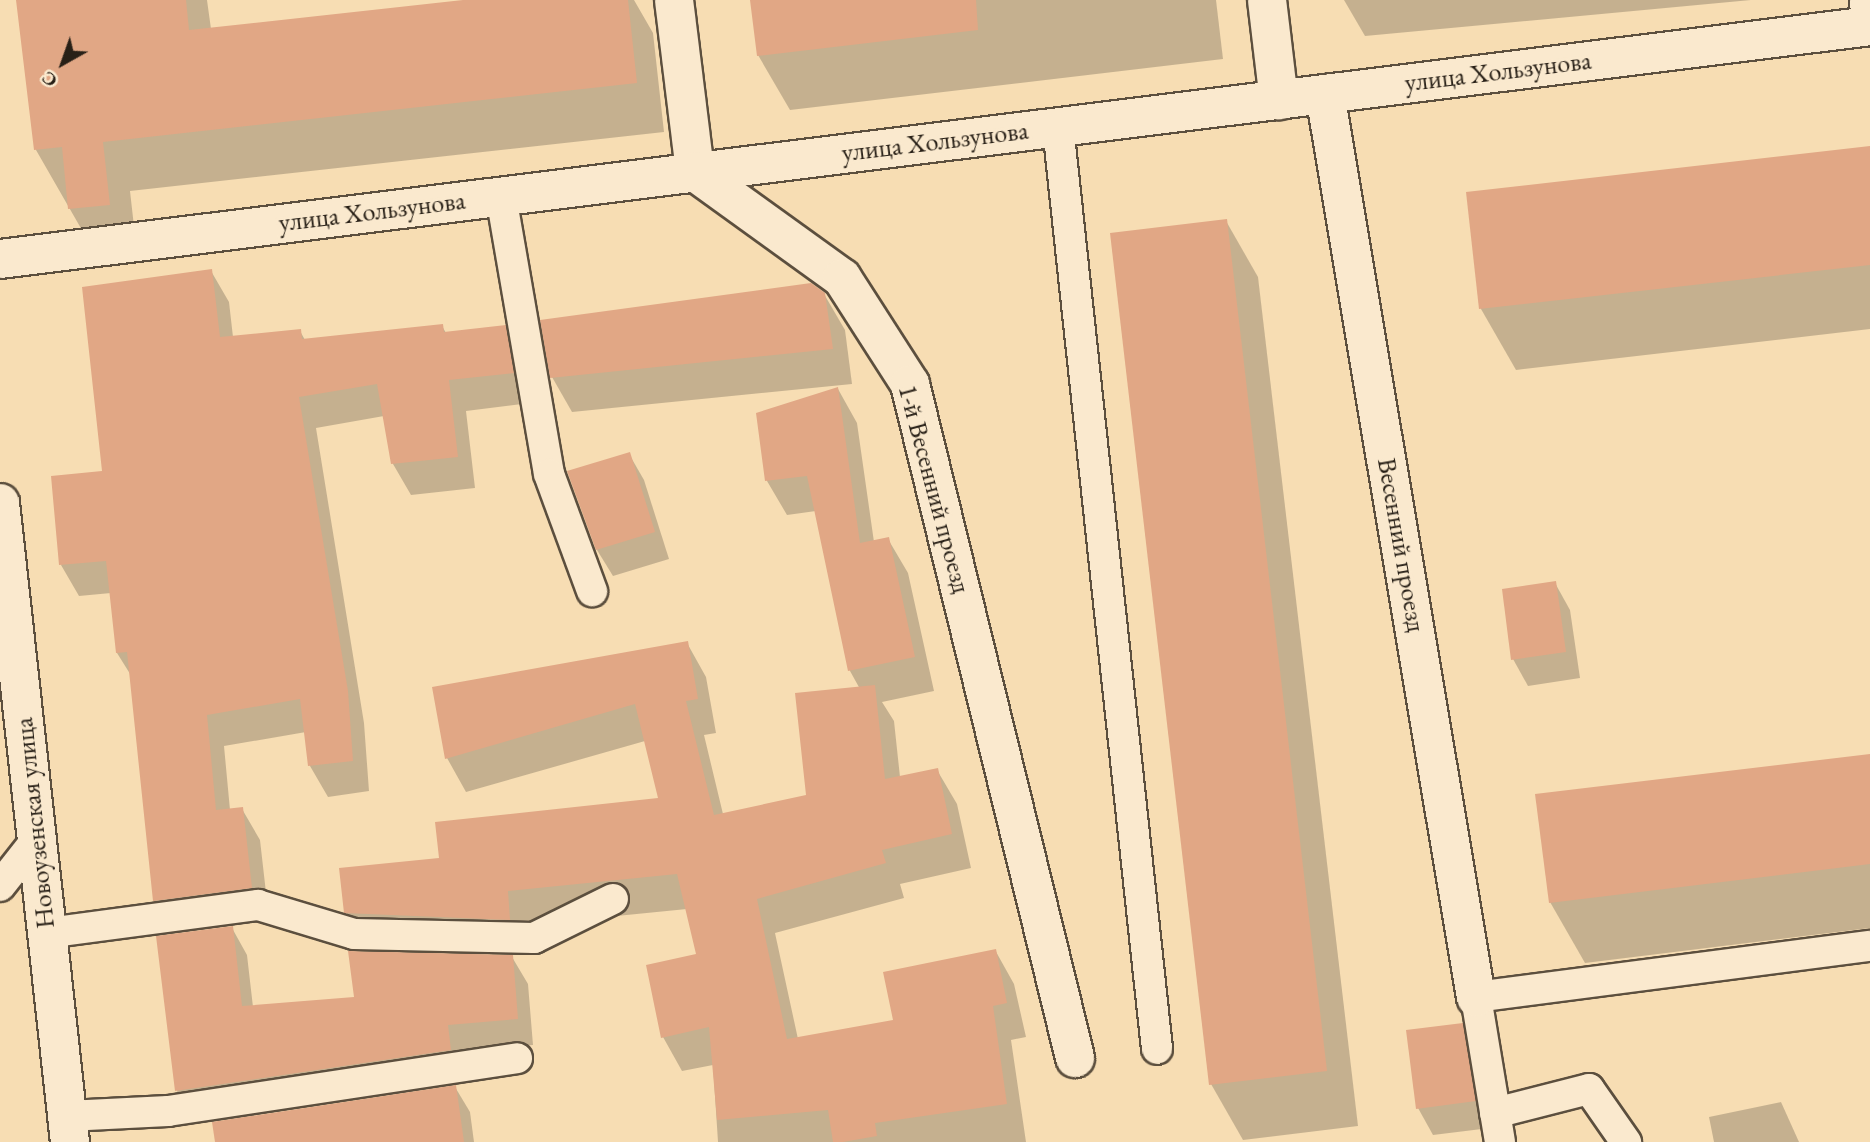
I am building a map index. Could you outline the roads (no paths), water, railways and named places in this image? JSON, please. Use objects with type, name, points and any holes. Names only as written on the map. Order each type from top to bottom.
[{"type":"street","points":[[674,0],[695,172]]},
{"type":"street","points":[[1267,0],[1279,100]]},
{"type":"street","name":"улица Хользунова","points":[[0,259],[1279,100],[1867,18]]},
{"type":"street","name":"Весенний проезд","points":[[1325,94],[1476,997]]},
{"type":"street","name":"1-й Весенний проезд","points":[[695,172],[842,278],[909,384],[1075,1058]]},
{"type":"street","name":"Новоузенская улица","points":[[0,503],[69,1129]]},
{"type":"lane","points":[[1058,127],[1157,1049]]},
{"type":"lane","points":[[501,196],[550,474],[592,591]]},
{"type":"lane","points":[[0,886],[37,839]]},
{"type":"lane","points":[[47,933],[258,905],[354,934],[534,938],[613,899]]},
{"type":"lane","points":[[1500,1142],[1476,997],[1870,946]]},
{"type":"lane","points":[[69,1129],[167,1111],[517,1058]]},
{"type":"lane","points":[[1496,1112],[1589,1089],[1626,1142]]}]
